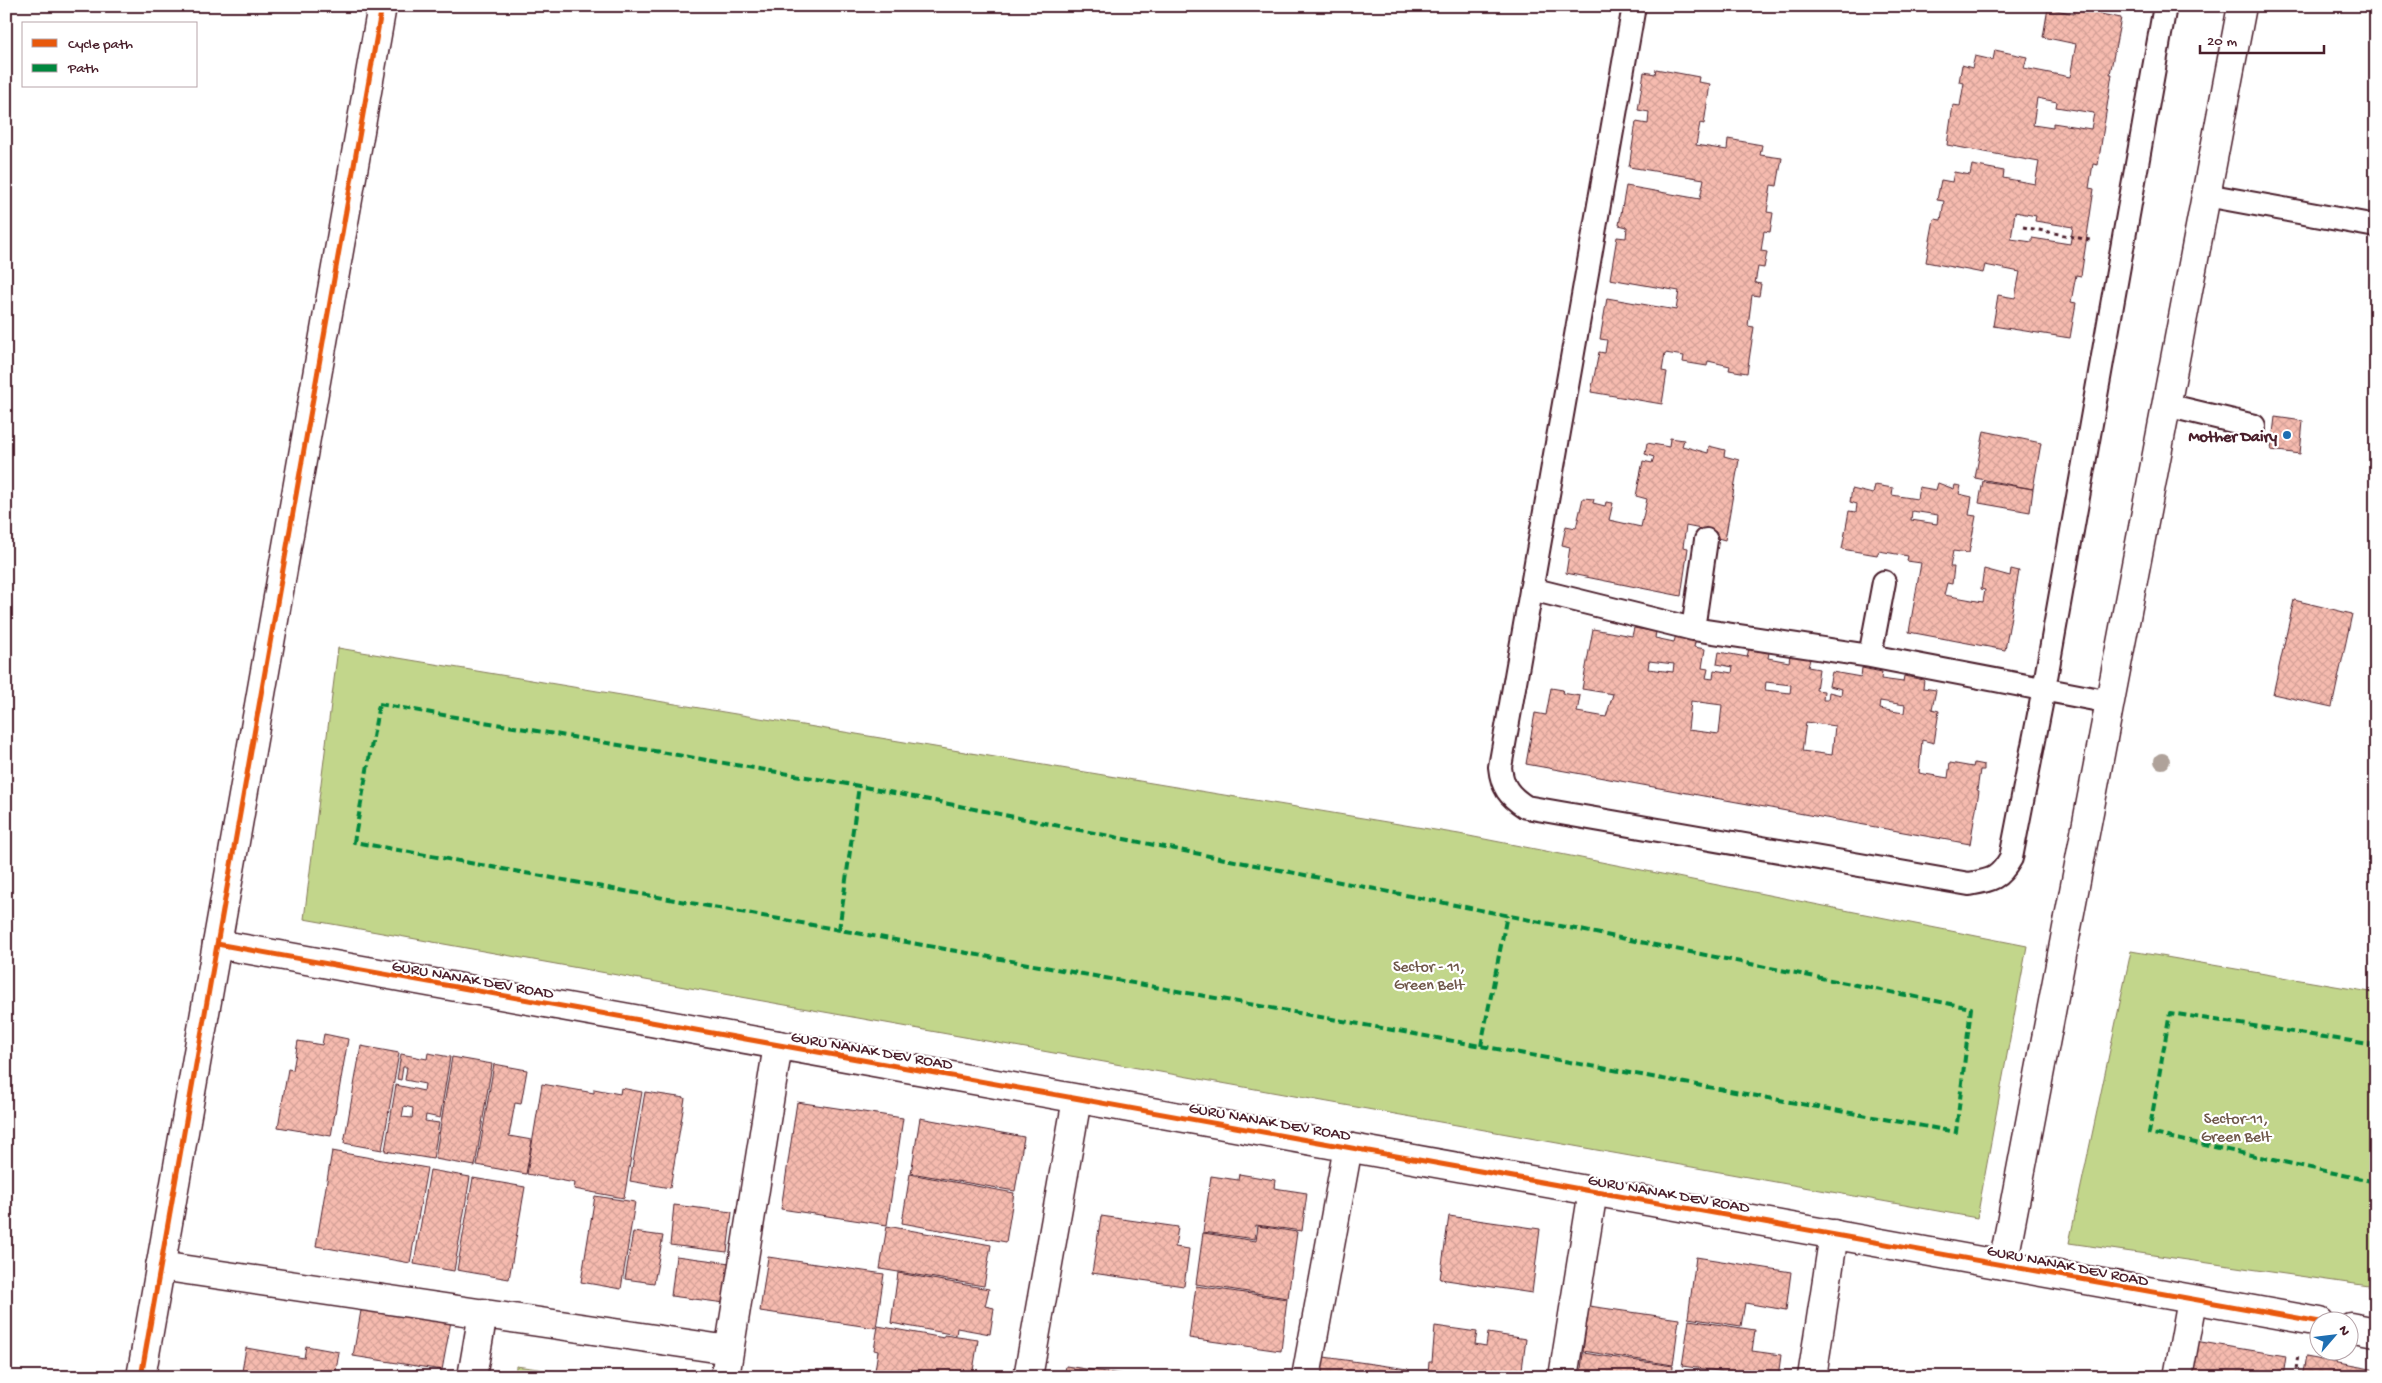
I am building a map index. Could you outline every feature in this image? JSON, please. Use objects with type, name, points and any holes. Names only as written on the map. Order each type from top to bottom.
[{"type":"street","points":[[141,1377],[382,6]]},
{"type":"street","points":[[2003,1265],[2242,6]]},
{"type":"street","name":"GURU NANAK DEV ROAD","points":[[217,944],[2310,1320]]},
{"type":"street","points":[[725,1377],[778,1045]]},
{"type":"street","points":[[1028,1377],[1077,1099]]},
{"type":"street","points":[[1306,1377],[1348,1147]]},
{"type":"street","points":[[1563,1377],[1593,1191]]},
{"type":"street","points":[[1812,1377],[1834,1234]]},
{"type":"street","points":[[160,1266],[730,1350]]},
{"type":"street","points":[[2178,1377],[2192,1300]]},
{"type":"street","points":[[472,1377],[482,1313]]},
{"type":"street","points":[[2360,1329],[2376,1332]]},
{"type":"lane","points":[[1634,6],[1500,767],[1502,783],[1512,798],[1526,807],[1969,884],[1987,881],[2003,873],[2011,858],[2044,689],[2165,6]]},
{"type":"lane","points":[[2206,195],[2376,226]]},
{"type":"lane","points":[[2166,405],[2254,426]]},
{"type":"lane","points":[[1693,629],[1706,540]]},
{"type":"lane","points":[[1870,656],[1884,582]]},
{"type":"lane","points":[[1531,589],[1693,629],[1870,656],[2110,702]]},
{"type":"path","points":[[2023,227],[2122,246]]},
{"type":"green space","name":"Sector - 11, Green Belt","points":[[338,648],[1459,834],[2027,946],[1977,1218],[304,919]]},
{"type":"green space","name":"Sector-11, Green Belt","points":[[2131,951],[2376,993],[2376,1287],[2069,1243]]},
{"type":"green space","points":[[516,1366],[598,1377],[515,1377]]},
{"type":"building","points":[[2048,8],[2074,14],[2075,9],[2121,18],[2110,74],[2112,74],[2098,165],[2093,164],[2089,188],[2094,189],[2081,276],[2076,275],[2071,302],[2076,303],[2070,338],[1993,326],[1998,295],[2015,298],[2020,272],[1985,265],[1983,273],[1926,262],[1934,219],[1941,220],[1944,201],[1937,200],[1941,180],[1952,182],[1954,172],[1970,175],[1972,165],[2004,171],[2003,178],[2035,184],[2039,162],[1947,145],[1953,105],[1960,106],[1964,83],[1959,82],[1962,65],[1972,68],[1975,56],[1993,60],[1995,50],[2027,57],[2024,68],[2070,77],[2076,44],[2043,37]],"holes":[[[2037,98],[2057,102],[2056,107],[2094,113],[2091,129],[2053,123],[2053,128],[2033,125]],[[2015,212],[2036,216],[2035,221],[2073,227],[2070,244],[2032,238],[2032,242],[2011,239]]]},
{"type":"building","points":[[1656,69],[1699,77],[1698,82],[1710,84],[1704,124],[1700,123],[1696,145],[1727,150],[1728,139],[1762,145],[1760,155],[1782,158],[1777,186],[1771,185],[1767,212],[1773,213],[1770,232],[1764,231],[1761,251],[1767,252],[1764,268],[1758,267],[1755,283],[1761,284],[1759,296],[1752,295],[1748,326],[1754,327],[1747,373],[1729,370],[1730,366],[1708,361],[1707,366],[1683,362],[1684,356],[1665,353],[1662,371],[1667,372],[1662,404],[1591,392],[1599,352],[1605,353],[1607,340],[1600,339],[1607,298],[1676,310],[1679,291],[1610,279],[1617,237],[1626,238],[1627,227],[1619,225],[1626,186],[1700,199],[1704,179],[1629,167],[1636,122],[1648,124],[1649,112],[1638,110],[1644,72],[1655,74]]},
{"type":"building","name":"Mother Dairy","points":[[2275,417],[2303,421],[2300,454],[2271,450]]},
{"type":"building","points":[[1984,431],[2041,443],[2033,489],[1975,478]]},
{"type":"building","points":[[1670,438],[1684,440],[1682,446],[1708,453],[1709,446],[1725,450],[1724,456],[1739,460],[1725,540],[1714,537],[1716,532],[1686,526],[1683,547],[1688,548],[1681,596],[1566,573],[1570,547],[1562,545],[1566,526],[1576,528],[1583,498],[1594,499],[1593,503],[1605,506],[1606,502],[1613,503],[1609,520],[1641,527],[1647,499],[1636,496],[1643,461],[1652,463],[1654,457],[1645,454],[1647,443],[1669,447]]},
{"type":"building","points":[[1983,481],[2033,489],[2030,512],[1979,503]]},
{"type":"building","points":[[1938,483],[1954,489],[1955,485],[1961,486],[1959,494],[1972,497],[1969,515],[1976,516],[1969,553],[1953,551],[1950,567],[1954,567],[1952,584],[1947,583],[1944,595],[1983,602],[1985,590],[1981,589],[1984,569],[2010,576],[2011,569],[2019,571],[2005,650],[1909,632],[1921,563],[1907,561],[1908,556],[1879,551],[1877,555],[1842,549],[1849,511],[1856,512],[1857,504],[1850,502],[1852,489],[1873,494],[1875,485],[1893,488],[1892,495],[1917,499],[1919,487],[1936,490]],"holes":[[[1912,511],[1938,515],[1937,524],[1911,520]]]},
{"type":"building","points":[[2294,600],[2352,614],[2332,707],[2273,694]]},
{"type":"building","points":[[1634,628],[1656,632],[1655,638],[1674,642],[1676,635],[1696,638],[1694,647],[1705,649],[1702,668],[1708,669],[1706,678],[1713,679],[1714,670],[1732,673],[1733,667],[1717,664],[1719,652],[1747,657],[1749,648],[1769,652],[1768,658],[1789,662],[1790,655],[1810,659],[1808,667],[1819,669],[1816,690],[1824,691],[1823,700],[1828,700],[1829,692],[1841,695],[1842,689],[1829,686],[1832,672],[1861,677],[1862,668],[1882,672],[1881,679],[1903,682],[1904,676],[1924,680],[1923,688],[1936,690],[1932,709],[1939,711],[1934,743],[1922,740],[1919,773],[1948,778],[1950,763],[1973,767],[1974,763],[1984,765],[1984,770],[1980,770],[1977,790],[1979,791],[1970,844],[1526,764],[1535,713],[1546,715],[1551,688],[1563,690],[1562,693],[1580,696],[1577,712],[1606,717],[1613,694],[1582,689],[1593,629],[1632,636]],"holes":[[[1649,661],[1674,664],[1673,672],[1648,669]],[[1766,682],[1791,685],[1790,693],[1765,690]],[[1691,701],[1722,705],[1719,734],[1688,730]],[[1880,701],[1905,705],[1904,713],[1879,709]],[[1806,722],[1835,726],[1832,755],[1802,751]]]},
{"type":"building","points":[[324,1034],[348,1039],[331,1136],[278,1127],[288,1069],[293,1070],[298,1041],[322,1045]]},
{"type":"building","points":[[361,1046],[399,1053],[382,1150],[344,1143]]},
{"type":"building","points":[[428,1053],[450,1057],[440,1118],[426,1115],[425,1121],[439,1123],[433,1159],[385,1151],[396,1085],[424,1091],[425,1084],[405,1080],[407,1067],[403,1067],[401,1080],[397,1079],[401,1054],[427,1059]],"holes":[[[404,1106],[413,1108],[412,1118],[402,1117]]]},
{"type":"building","points":[[452,1057],[492,1064],[475,1166],[435,1159]]},
{"type":"building","points":[[494,1064],[527,1070],[521,1104],[515,1103],[509,1136],[532,1140],[526,1174],[477,1165]]},
{"type":"building","points":[[542,1084],[594,1093],[594,1089],[620,1094],[621,1088],[642,1092],[624,1198],[574,1189],[575,1183],[527,1174]]},
{"type":"building","points":[[645,1092],[685,1098],[670,1188],[630,1181]]},
{"type":"building","points":[[797,1102],[903,1118],[887,1225],[781,1209]]},
{"type":"building","points":[[920,1118],[1024,1137],[1015,1191],[911,1173]]},
{"type":"building","points":[[332,1151],[427,1168],[410,1263],[316,1246]]},
{"type":"building","points":[[430,1170],[470,1177],[454,1271],[414,1264]]},
{"type":"building","points":[[910,1174],[1014,1193],[1006,1242],[902,1223]]},
{"type":"building","points":[[1239,1174],[1275,1180],[1274,1188],[1307,1193],[1302,1231],[1256,1225],[1255,1239],[1203,1232],[1211,1176],[1238,1180]]},
{"type":"building","points":[[473,1178],[525,1187],[509,1279],[457,1270]]},
{"type":"building","points":[[595,1196],[635,1202],[621,1289],[581,1282]]},
{"type":"building","points":[[674,1205],[732,1212],[727,1252],[670,1245]]},
{"type":"building","points":[[1101,1216],[1178,1227],[1175,1247],[1189,1249],[1184,1286],[1092,1273]]},
{"type":"building","points":[[1449,1216],[1540,1229],[1532,1293],[1440,1279]]},
{"type":"building","points":[[887,1226],[991,1245],[984,1286],[880,1269]]},
{"type":"building","points":[[1258,1226],[1297,1232],[1288,1298],[1196,1284],[1203,1233],[1256,1241]]},
{"type":"building","points":[[633,1232],[663,1236],[654,1283],[625,1279]]},
{"type":"building","points":[[676,1256],[730,1263],[725,1303],[671,1296]]},
{"type":"building","points":[[768,1257],[884,1274],[876,1328],[760,1311]]},
{"type":"building","points":[[1696,1257],[1791,1272],[1786,1310],[1745,1303],[1741,1326],[1688,1318]]},
{"type":"building","points":[[898,1273],[989,1289],[985,1306],[994,1308],[990,1334],[957,1328],[956,1335],[891,1323]]},
{"type":"building","points":[[1196,1286],[1287,1299],[1281,1351],[1189,1338]]},
{"type":"building","points":[[362,1305],[451,1321],[442,1370],[353,1356]]},
{"type":"building","points":[[1589,1306],[1679,1319],[1673,1365],[1583,1351]]},
{"type":"building","points":[[1689,1320],[1755,1330],[1752,1351],[1781,1355],[1778,1377],[1761,1377],[1682,1366]]},
{"type":"building","points":[[878,1326],[944,1338],[944,1335],[978,1340],[972,1377],[874,1377],[878,1351],[874,1350]]},
{"type":"building","points":[[1435,1326],[1477,1332],[1475,1344],[1486,1346],[1488,1333],[1526,1339],[1521,1377],[1454,1377],[1428,1373],[1429,1362],[1432,1362]]},
{"type":"building","points":[[2189,1340],[2286,1356],[2283,1377],[2203,1377],[2183,1373]]},
{"type":"building","points":[[306,1346],[339,1352],[335,1377],[241,1377],[246,1348],[304,1358]]},
{"type":"building","points":[[1583,1353],[1673,1366],[1672,1377],[1580,1377]]},
{"type":"building","points":[[1317,1356],[1408,1369],[1407,1377],[1314,1377]]},
{"type":"building","points":[[2306,1357],[2310,1358],[2310,1360],[2322,1360],[2376,1370],[2376,1377],[2302,1377]]},
{"type":"building","points":[[1066,1366],[1139,1377],[1064,1377]]},
{"type":"marked path","points":[[379,704],[859,786],[1971,1008],[1956,1132],[354,842],[379,704]]},
{"type":"marked path","points":[[839,930],[859,786]]},
{"type":"marked path","points":[[1481,1046],[1507,915]]},
{"type":"marked path","points":[[2376,1045],[2170,1013],[2149,1133],[2376,1182]]},
{"type":"cycle path","points":[[141,1377],[382,6]]},
{"type":"cycle path","points":[[217,944],[2310,1320]]},
{"type":"place","name":"Mother Dairy","points":[[2287,435]]}]
